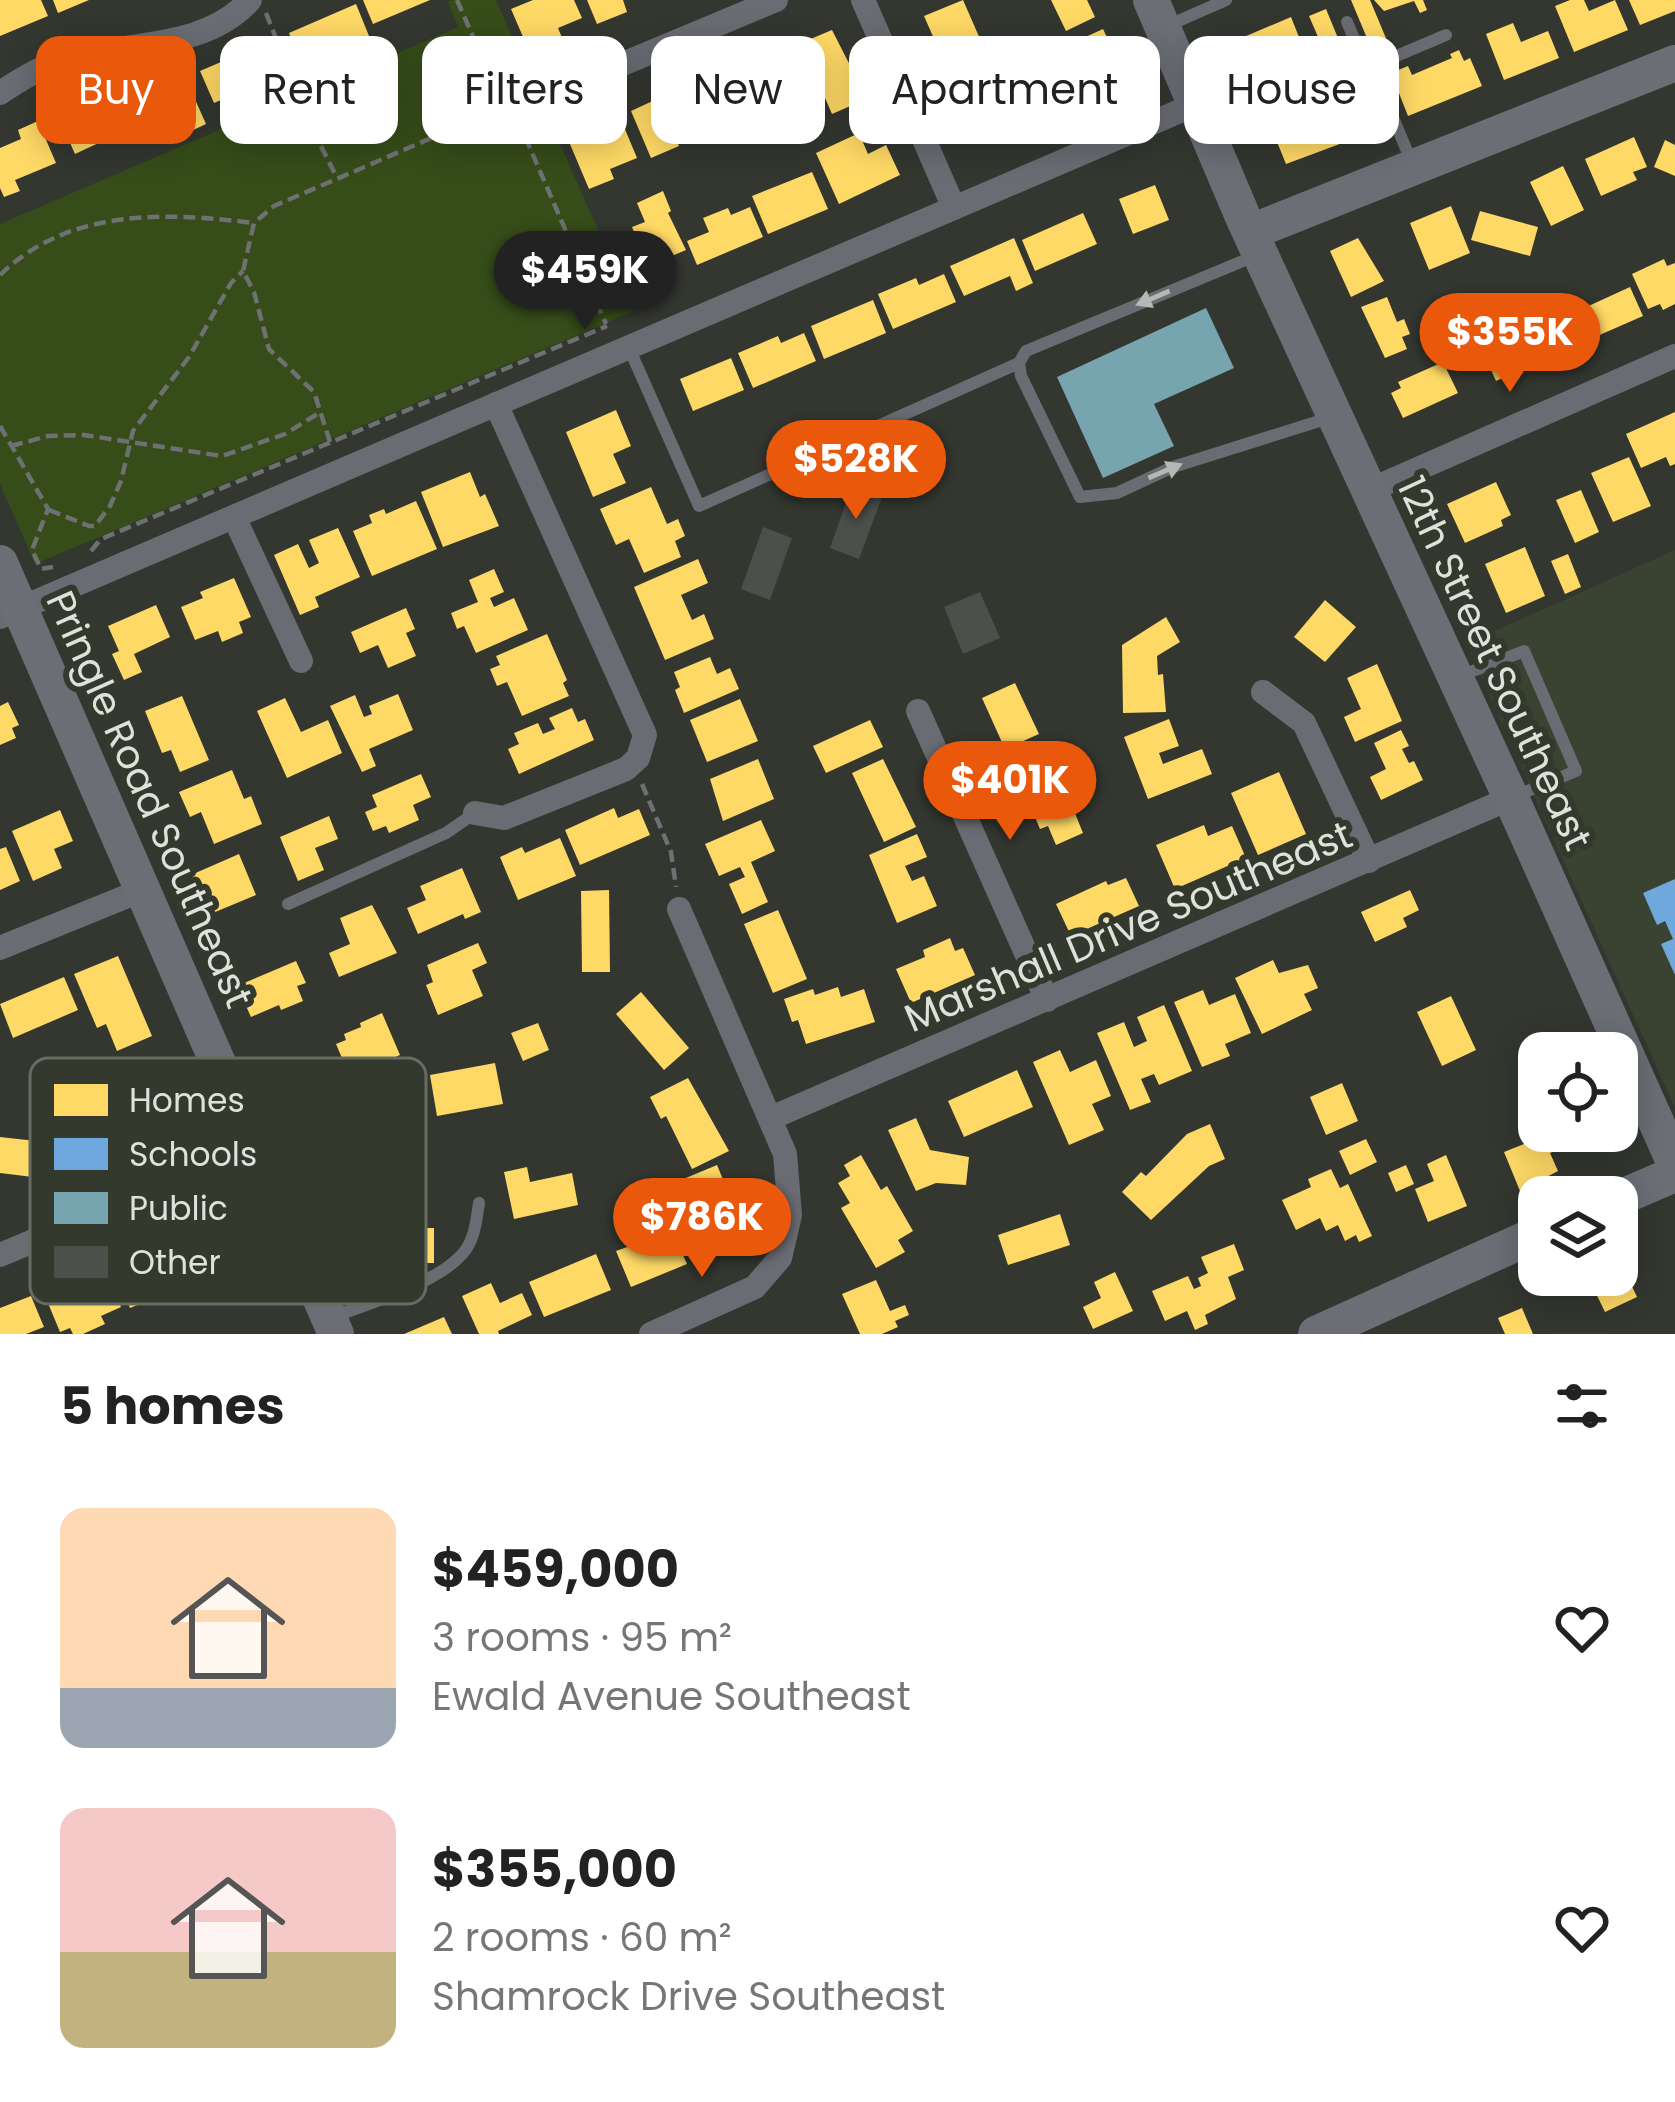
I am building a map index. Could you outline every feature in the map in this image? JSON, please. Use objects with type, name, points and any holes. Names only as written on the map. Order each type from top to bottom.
[{"type":"main road","name":"12th Street Southeast","points":[[1163,11],[1184,75]]},
{"type":"main road","points":[[1256,243],[1414,169],[1675,64]]},
{"type":"main road","name":"12th Street Southeast","points":[[1212,144],[1675,1164]]},
{"type":"main road","name":"Pringle Road Southeast","points":[[0,563],[10,613],[145,889],[219,1058]]},
{"type":"main road","points":[[1638,1190],[1675,1174]]},
{"type":"main road","points":[[1316,1334],[1518,1243]]},
{"type":"street","points":[[0,94],[56,62],[220,26],[255,0]]},
{"type":"street","points":[[627,62],[776,0]]},
{"type":"street","points":[[863,0],[954,208]]},
{"type":"street","points":[[10,613],[1184,109]]},
{"type":"street","points":[[1370,490],[1675,356]]},
{"type":"street","points":[[475,813],[503,818],[626,769],[638,755],[645,735],[496,404]]},
{"type":"street","points":[[234,517],[301,661]]},
{"type":"street","points":[[1263,692],[1304,724],[1369,861]]},
{"type":"street","points":[[917,711],[1047,1000]]},
{"type":"street","name":"Marshall Drive Southeast","points":[[772,1118],[1511,797]]},
{"type":"street","points":[[0,948],[145,889]]},
{"type":"street","points":[[651,1334],[755,1287],[780,1258],[790,1215],[785,1154],[772,1118],[679,909]]},
{"type":"street","points":[[0,1255],[30,1242]]},
{"type":"lane","points":[[1163,11],[1226,0]]},
{"type":"lane","points":[[1347,22],[1354,36]]},
{"type":"lane","points":[[1399,55],[1447,35]]},
{"type":"lane","points":[[1399,135],[1414,169]]},
{"type":"lane","points":[[623,350],[700,506],[1019,363],[1026,351],[1256,243]]},
{"type":"lane","points":[[1019,363],[1080,497],[1117,493],[1173,467],[1337,415]]},
{"type":"lane","points":[[1455,678],[1524,651],[1576,771],[1511,797]]},
{"type":"lane","points":[[288,904],[446,832],[475,813]]},
{"type":"lane","points":[[426,1277],[449,1265],[471,1244],[479,1203]]},
{"type":"lane","points":[[333,1326],[375,1304]]},
{"type":"path","points":[[255,0],[274,26],[309,122],[337,178]]},
{"type":"path","points":[[457,0],[474,36]]},
{"type":"path","points":[[95,526],[121,481],[139,422],[205,334],[231,283],[243,271],[254,223],[274,206],[422,142]]},
{"type":"path","points":[[525,144],[607,326],[623,350]]},
{"type":"path","points":[[0,275],[40,244],[131,218],[211,216],[254,223]]},
{"type":"path","points":[[243,271],[254,292],[269,349],[314,392],[331,443]]},
{"type":"path","points":[[84,556],[100,539],[607,326]]},
{"type":"path","points":[[11,446],[70,435],[222,456],[286,434],[319,413]]},
{"type":"path","points":[[0,426],[48,509],[95,526],[100,539]]},
{"type":"path","points":[[48,509],[32,550],[41,568],[67,562]]},
{"type":"path","points":[[638,755],[671,852],[679,909]]},
{"type":"shaded area","points":[[1675,550],[1675,1108],[1466,644]]},
{"type":"green space","points":[[496,0],[512,36],[437,36],[458,27],[448,2]]},
{"type":"green space","points":[[422,42],[422,144],[560,144],[634,311],[35,564],[0,484],[0,224],[186,144],[196,144],[196,140],[220,129],[220,144],[398,144],[398,53]]},
{"type":"building: Homes","points":[[0,0],[41,0],[48,16],[0,36]]},
{"type":"building: Homes","points":[[53,0],[89,0],[58,13]]},
{"type":"building: Homes","points":[[363,0],[430,0],[373,24]]},
{"type":"building: Homes","points":[[533,0],[574,0],[582,18],[558,28],[561,36],[523,36],[511,9]]},
{"type":"building: Homes","points":[[587,0],[623,0],[627,12],[597,24]]},
{"type":"building: Homes","points":[[963,0],[979,36],[933,36],[924,16]]},
{"type":"building: Homes","points":[[1051,0],[1087,0],[1095,17],[1066,31]]},
{"type":"building: Homes","points":[[1351,0],[1370,0],[1385,36],[1366,36]]},
{"type":"building: Homes","points":[[1374,0],[1423,0],[1427,10],[1420,13],[1414,1],[1384,11]]},
{"type":"building: Homes","points":[[1584,0],[1589,11],[1615,0],[1628,30],[1574,52],[1555,6]]},
{"type":"building: Homes","points":[[1629,0],[1675,0],[1675,11],[1640,25]]},
{"type":"building: Homes","points":[[356,4],[369,36],[290,36]]},
{"type":"building: Homes","points":[[1326,9],[1337,36],[1318,36],[1309,16]]},
{"type":"building: Homes","points":[[1291,17],[1299,36],[1246,36]]},
{"type":"building: Homes","points":[[1513,23],[1521,42],[1548,31],[1559,58],[1504,80],[1486,34]]},
{"type":"building: Homes","points":[[832,30],[849,63],[849,107],[832,114],[825,98],[825,36],[818,36]]},
{"type":"building: Homes","points":[[1459,50],[1464,61],[1470,58],[1482,86],[1408,116],[1399,93],[1399,70],[1408,66],[1412,75],[1452,58],[1450,54]]},
{"type":"building: Homes","points":[[220,62],[220,100],[214,103],[200,71]]},
{"type":"building: Homes","points":[[196,102],[206,124],[196,129]]},
{"type":"building: Homes","points":[[651,102],[651,144],[679,146],[651,158],[631,111]]},
{"type":"building: Homes","points":[[36,122],[36,144],[48,144],[56,163],[15,180],[20,191],[4,197],[0,148],[21,139],[18,130]]},
{"type":"building: Homes","points":[[627,134],[637,158],[610,169],[614,179],[589,189],[570,144],[627,144]]},
{"type":"building: Homes","points":[[1634,137],[1647,167],[1633,172],[1637,180],[1601,196],[1585,159]]},
{"type":"building: Homes","points":[[849,138],[849,144],[864,144],[868,154],[886,145],[900,175],[839,204],[816,153]]},
{"type":"building: Homes","points":[[1665,140],[1675,145],[1675,176],[1654,167]]},
{"type":"building: Homes","points":[[71,144],[96,144],[75,154]]},
{"type":"building: Homes","points":[[1278,144],[1340,144],[1286,164]]},
{"type":"building: Homes","points":[[1563,166],[1584,210],[1551,226],[1530,182]]},
{"type":"building: Homes","points":[[812,172],[828,209],[768,234],[752,196]]},
{"type":"building: Homes","points":[[1155,185],[1169,220],[1133,234],[1119,199]]},
{"type":"building: Homes","points":[[663,191],[686,250],[653,264],[661,283],[632,296],[612,248],[636,237],[632,227],[645,222],[637,203]]},
{"type":"building: Homes","points":[[1451,206],[1470,253],[1429,270],[1410,223]]},
{"type":"building: Homes","points":[[750,207],[763,237],[697,265],[687,241],[709,232],[703,218],[728,208],[731,215]]},
{"type":"building: Homes","points":[[1480,211],[1538,227],[1530,256],[1471,240]]},
{"type":"building: Homes","points":[[1083,213],[1097,244],[1035,271],[1022,240]]},
{"type":"building: Homes","points":[[1014,238],[1033,283],[1016,291],[1010,276],[964,296],[950,266]]},
{"type":"building: Homes","points":[[1358,238],[1384,281],[1351,297],[1330,251]]},
{"type":"building: Homes","points":[[1664,259],[1667,266],[1675,263],[1675,304],[1663,310],[1660,304],[1648,309],[1632,274]]},
{"type":"building: Homes","points":[[944,274],[956,302],[893,329],[878,294],[916,278],[919,285]]},
{"type":"building: Homes","points":[[1630,287],[1643,316],[1595,337],[1582,309]]},
{"type":"building: Homes","points":[[1387,297],[1397,322],[1404,319],[1410,334],[1402,337],[1407,349],[1385,358],[1361,307]]},
{"type":"building: Homes","points":[[873,300],[886,333],[824,359],[811,326]]},
{"type":"building: Homes","points":[[1536,312],[1542,326],[1573,312],[1587,342],[1540,363],[1520,320]]},
{"type":"building: Homes","points":[[804,333],[816,361],[753,388],[738,353],[778,336],[781,343]]},
{"type":"building: Homes","points":[[1519,338],[1531,365],[1496,381],[1484,354]]},
{"type":"building: Homes","points":[[731,358],[744,390],[693,411],[680,379]]},
{"type":"building: Homes","points":[[1443,362],[1458,393],[1403,418],[1391,393],[1401,388],[1398,382]]},
{"type":"building: Homes","points":[[616,410],[631,446],[613,454],[626,483],[593,497],[566,432]]},
{"type":"building: Homes","points":[[1675,412],[1675,464],[1670,466],[1666,457],[1641,468],[1626,434]]},
{"type":"building: Homes","points":[[1629,457],[1651,506],[1613,522],[1591,473]]},
{"type":"building: Homes","points":[[470,472],[499,526],[443,547],[421,492]]},
{"type":"building: Homes","points":[[1496,482],[1511,515],[1501,520],[1503,526],[1465,543],[1447,504]]},
{"type":"building: Homes","points":[[651,487],[667,524],[678,519],[685,536],[675,541],[681,557],[644,573],[629,539],[616,545],[600,509]]},
{"type":"building: Homes","points":[[1581,490],[1599,532],[1575,543],[1556,500]]},
{"type":"building: Homes","points":[[416,501],[437,549],[372,576],[353,531],[372,523],[369,515],[384,509],[386,514]]},
{"type":"building: Homes","points":[[338,528],[360,577],[315,597],[319,607],[300,615],[274,555],[298,544],[309,568],[319,563],[309,540]]},
{"type":"building: Homes","points":[[1525,547],[1545,596],[1506,613],[1485,564]]},
{"type":"building: Homes","points":[[1568,554],[1581,587],[1565,594],[1551,561]]},
{"type":"building: Homes","points":[[698,559],[708,583],[681,595],[692,620],[704,614],[714,639],[665,660],[634,587]]},
{"type":"building: Homes","points":[[494,569],[504,592],[490,598],[494,607],[514,598],[528,630],[476,653],[464,626],[457,629],[451,613],[478,602],[469,580]]},
{"type":"building: Homes","points":[[234,578],[251,617],[239,622],[243,633],[222,642],[218,631],[195,640],[181,607],[203,598],[200,592]]},
{"type":"building: Homes","points":[[1325,600],[1356,627],[1325,662],[1294,637]]},
{"type":"building: Homes","points":[[156,605],[170,637],[134,654],[142,672],[124,680],[112,654],[119,651],[108,626]]},
{"type":"building: Homes","points":[[406,608],[415,629],[406,633],[416,656],[388,668],[378,645],[360,653],[351,632]]},
{"type":"building: Homes","points":[[1166,617],[1180,642],[1157,656],[1166,712],[1123,713],[1122,645]]},
{"type":"building: Homes","points":[[547,634],[569,696],[522,716],[507,682],[497,686],[490,669],[500,665],[496,656]]},
{"type":"building: Homes","points":[[710,657],[717,674],[730,668],[739,689],[684,713],[674,672]]},
{"type":"building: Homes","points":[[1377,664],[1402,721],[1355,742],[1344,717],[1361,709],[1347,678]]},
{"type":"building: Homes","points":[[1015,683],[1039,734],[1005,749],[982,698]]},
{"type":"building: Homes","points":[[398,694],[413,730],[369,749],[376,766],[362,772],[330,706],[355,695],[364,717],[372,714],[369,706]]},
{"type":"building: Homes","points":[[182,696],[209,760],[180,772],[171,750],[162,753],[145,711]]},
{"type":"building: Homes","points":[[285,698],[301,732],[328,720],[342,753],[287,778],[257,711]]},
{"type":"building: Homes","points":[[740,699],[758,741],[707,762],[690,720]]},
{"type":"building: Homes","points":[[8,702],[19,725],[12,728],[16,738],[0,745],[0,706]]},
{"type":"building: Homes","points":[[572,708],[578,722],[585,719],[594,740],[519,774],[508,749],[519,744],[514,733],[538,723],[543,734],[555,729],[549,718]]},
{"type":"building: Homes","points":[[1169,719],[1179,746],[1159,753],[1163,764],[1202,749],[1212,774],[1148,799],[1124,737]]},
{"type":"building: Homes","points":[[870,720],[883,747],[826,773],[813,746]]},
{"type":"building: Homes","points":[[1401,730],[1409,746],[1402,749],[1423,780],[1381,800],[1370,777],[1386,769],[1374,743]]},
{"type":"building: Homes","points":[[1050,752],[1083,833],[1056,845],[1048,826],[1040,829],[1014,767]]},
{"type":"building: Homes","points":[[758,759],[774,799],[723,821],[710,779]]},
{"type":"building: Homes","points":[[883,759],[916,827],[884,842],[852,773]]},
{"type":"building: Homes","points":[[232,770],[244,799],[251,796],[262,824],[214,844],[201,812],[190,817],[179,792]]},
{"type":"building: Homes","points":[[1279,772],[1306,834],[1258,855],[1231,793]]},
{"type":"building: Homes","points":[[421,774],[431,797],[413,805],[419,820],[389,833],[386,826],[373,831],[365,812],[377,807],[372,795]]},
{"type":"building: Homes","points":[[614,808],[618,818],[639,809],[650,835],[580,865],[565,830]]},
{"type":"building: Homes","points":[[60,810],[73,841],[54,849],[62,868],[33,881],[12,831]]},
{"type":"building: Homes","points":[[329,816],[338,839],[315,848],[324,870],[298,881],[280,837]]},
{"type":"building: Homes","points":[[761,820],[775,851],[751,862],[768,902],[742,914],[729,884],[745,877],[740,867],[719,876],[705,844]]},
{"type":"building: Homes","points":[[1204,825],[1208,836],[1232,826],[1246,858],[1175,889],[1156,845]]},
{"type":"building: Homes","points":[[917,834],[927,857],[905,866],[912,881],[924,876],[937,906],[897,923],[869,855]]},
{"type":"building: Homes","points":[[560,838],[576,876],[518,900],[500,857],[522,847],[525,853]]},
{"type":"building: Homes","points":[[6,847],[20,881],[0,890],[0,849]]},
{"type":"building: Homes","points":[[239,854],[256,895],[208,915],[191,875]]},
{"type":"building: Homes","points":[[462,868],[481,912],[465,919],[463,914],[418,934],[407,908],[426,900],[420,886]]},
{"type":"building: Homes","points":[[1126,878],[1139,906],[1071,936],[1056,904],[1106,881],[1108,885]]},
{"type":"building: Homes","points":[[609,890],[610,972],[582,972],[581,891]]},
{"type":"building: Homes","points":[[1410,890],[1419,910],[1403,918],[1407,927],[1375,942],[1361,912]]},
{"type":"building: Homes","points":[[372,905],[397,953],[339,977],[329,953],[350,944],[340,918]]},
{"type":"building: Homes","points":[[778,910],[807,979],[773,993],[744,924]]},
{"type":"building: Homes","points":[[950,938],[955,951],[963,948],[975,975],[911,1003],[896,969],[925,957],[923,950]]},
{"type":"building: Homes","points":[[478,943],[487,963],[472,970],[483,996],[438,1015],[426,985],[433,982],[427,965]]},
{"type":"building: Homes","points":[[118,956],[152,1036],[117,1051],[106,1024],[97,1028],[74,974]]},
{"type":"building: Homes","points":[[1273,960],[1279,973],[1308,965],[1318,988],[1304,994],[1312,1010],[1262,1034],[1235,978]]},
{"type":"building: Homes","points":[[296,961],[306,983],[297,986],[303,1001],[251,1017],[237,986]]},
{"type":"building: Homes","points":[[64,977],[78,1010],[13,1038],[0,1004]]},
{"type":"building: Homes","points":[[838,987],[841,997],[864,989],[875,1022],[806,1044],[784,999]]},
{"type":"building: Homes","points":[[1203,990],[1209,1005],[1235,994],[1251,1033],[1225,1044],[1230,1056],[1202,1067],[1174,1002]]},
{"type":"building: Homes","points":[[641,992],[689,1048],[664,1070],[616,1014]]},
{"type":"building: Homes","points":[[1451,996],[1476,1050],[1442,1066],[1417,1012]]},
{"type":"building: Homes","points":[[1164,1005],[1192,1071],[1159,1085],[1154,1074],[1141,1079],[1151,1102],[1130,1110],[1097,1033],[1124,1022],[1134,1047],[1147,1041],[1137,1017]]},
{"type":"building: Homes","points":[[382,1013],[400,1055],[342,1058],[336,1044],[346,1040],[344,1034],[361,1027],[360,1023]]},
{"type":"building: Homes","points":[[538,1023],[549,1050],[523,1061],[511,1033]]},
{"type":"building: Homes","points":[[1060,1050],[1070,1072],[1096,1060],[1111,1096],[1092,1104],[1104,1130],[1069,1145],[1033,1062]]},
{"type":"building: Homes","points":[[495,1063],[503,1104],[437,1116],[430,1075]]},
{"type":"building: Homes","points":[[1017,1070],[1033,1107],[964,1137],[948,1101]]},
{"type":"building: Homes","points":[[688,1078],[729,1151],[692,1169],[666,1116],[661,1119],[650,1097]]},
{"type":"building: Homes","points":[[1342,1083],[1358,1121],[1326,1135],[1310,1097]]},
{"type":"building: Homes","points":[[916,1118],[930,1150],[969,1157],[966,1185],[936,1183],[916,1191],[888,1130]]},
{"type":"building: Homes","points":[[1210,1124],[1225,1159],[1209,1166],[1151,1220],[1122,1192],[1141,1172],[1146,1176],[1187,1134]]},
{"type":"building: Homes","points":[[0,1137],[30,1140],[30,1177],[0,1173]]},
{"type":"building: Homes","points":[[1366,1139],[1377,1162],[1350,1175],[1339,1151]]},
{"type":"building: Homes","points":[[1518,1146],[1518,1152],[1552,1152],[1558,1171],[1548,1176],[1518,1176],[1518,1186],[1504,1152]]},
{"type":"building: Homes","points":[[861,1155],[881,1190],[887,1186],[913,1231],[898,1240],[905,1252],[876,1268],[841,1208],[850,1203],[838,1183],[850,1176],[844,1165]]},
{"type":"building: Homes","points":[[1446,1155],[1467,1206],[1428,1222],[1415,1189],[1434,1181],[1427,1164]]},
{"type":"building: Homes","points":[[717,1165],[727,1189],[720,1192],[728,1213],[733,1210],[746,1241],[712,1255],[681,1180]]},
{"type":"building: Homes","points":[[1406,1165],[1414,1184],[1396,1192],[1388,1173]]},
{"type":"building: Homes","points":[[527,1167],[530,1182],[572,1173],[578,1205],[514,1219],[504,1172]]},
{"type":"building: Homes","points":[[1331,1169],[1340,1188],[1348,1184],[1372,1236],[1359,1242],[1356,1235],[1345,1241],[1338,1225],[1326,1231],[1320,1218],[1296,1230],[1282,1200],[1311,1187],[1308,1179]]},
{"type":"building: Homes","points":[[1060,1214],[1070,1245],[1008,1265],[998,1235]]},
{"type":"building: Homes","points":[[426,1228],[434,1228],[434,1263],[426,1263]]},
{"type":"building: Homes","points":[[672,1231],[687,1264],[631,1287],[616,1251]]},
{"type":"building: Homes","points":[[1234,1244],[1244,1270],[1228,1277],[1236,1299],[1205,1315],[1208,1324],[1195,1330],[1187,1311],[1165,1321],[1152,1291],[1188,1276],[1194,1289],[1201,1286],[1198,1278],[1208,1273],[1201,1257]]},
{"type":"building: Homes","points":[[596,1254],[611,1290],[544,1317],[529,1282]]},
{"type":"building: Homes","points":[[1115,1272],[1133,1311],[1093,1329],[1083,1307],[1101,1298],[1094,1282]]},
{"type":"building: Homes","points":[[876,1280],[890,1311],[905,1305],[909,1315],[882,1334],[860,1334],[842,1294]]},
{"type":"building: Homes","points":[[491,1283],[500,1303],[522,1293],[532,1315],[499,1334],[479,1334],[462,1296]]},
{"type":"building: Homes","points":[[30,1296],[44,1327],[26,1334],[0,1334],[0,1308]]},
{"type":"building: Homes","points":[[1597,1296],[1637,1296],[1637,1297],[1605,1312]]},
{"type":"building: Homes","points":[[48,1304],[120,1304],[101,1316],[105,1324],[83,1334],[73,1334],[70,1328],[60,1332]]},
{"type":"building: Homes","points":[[1522,1308],[1533,1334],[1505,1334],[1498,1318]]},
{"type":"building: Homes","points":[[444,1317],[452,1334],[404,1334]]},
{"type":"building: Schools","points":[[1675,879],[1675,975],[1661,944],[1673,939],[1665,921],[1657,925],[1643,893]]},
{"type":"building: Public","points":[[1206,308],[1234,368],[1154,404],[1174,446],[1103,478],[1057,377]]},
{"type":"building: Other","points":[[852,486],[882,497],[859,559],[830,548]]},
{"type":"building: Other","points":[[763,527],[792,538],[770,600],[741,589]]},
{"type":"building: Other","points":[[980,592],[1000,638],[963,654],[944,607]]}]
